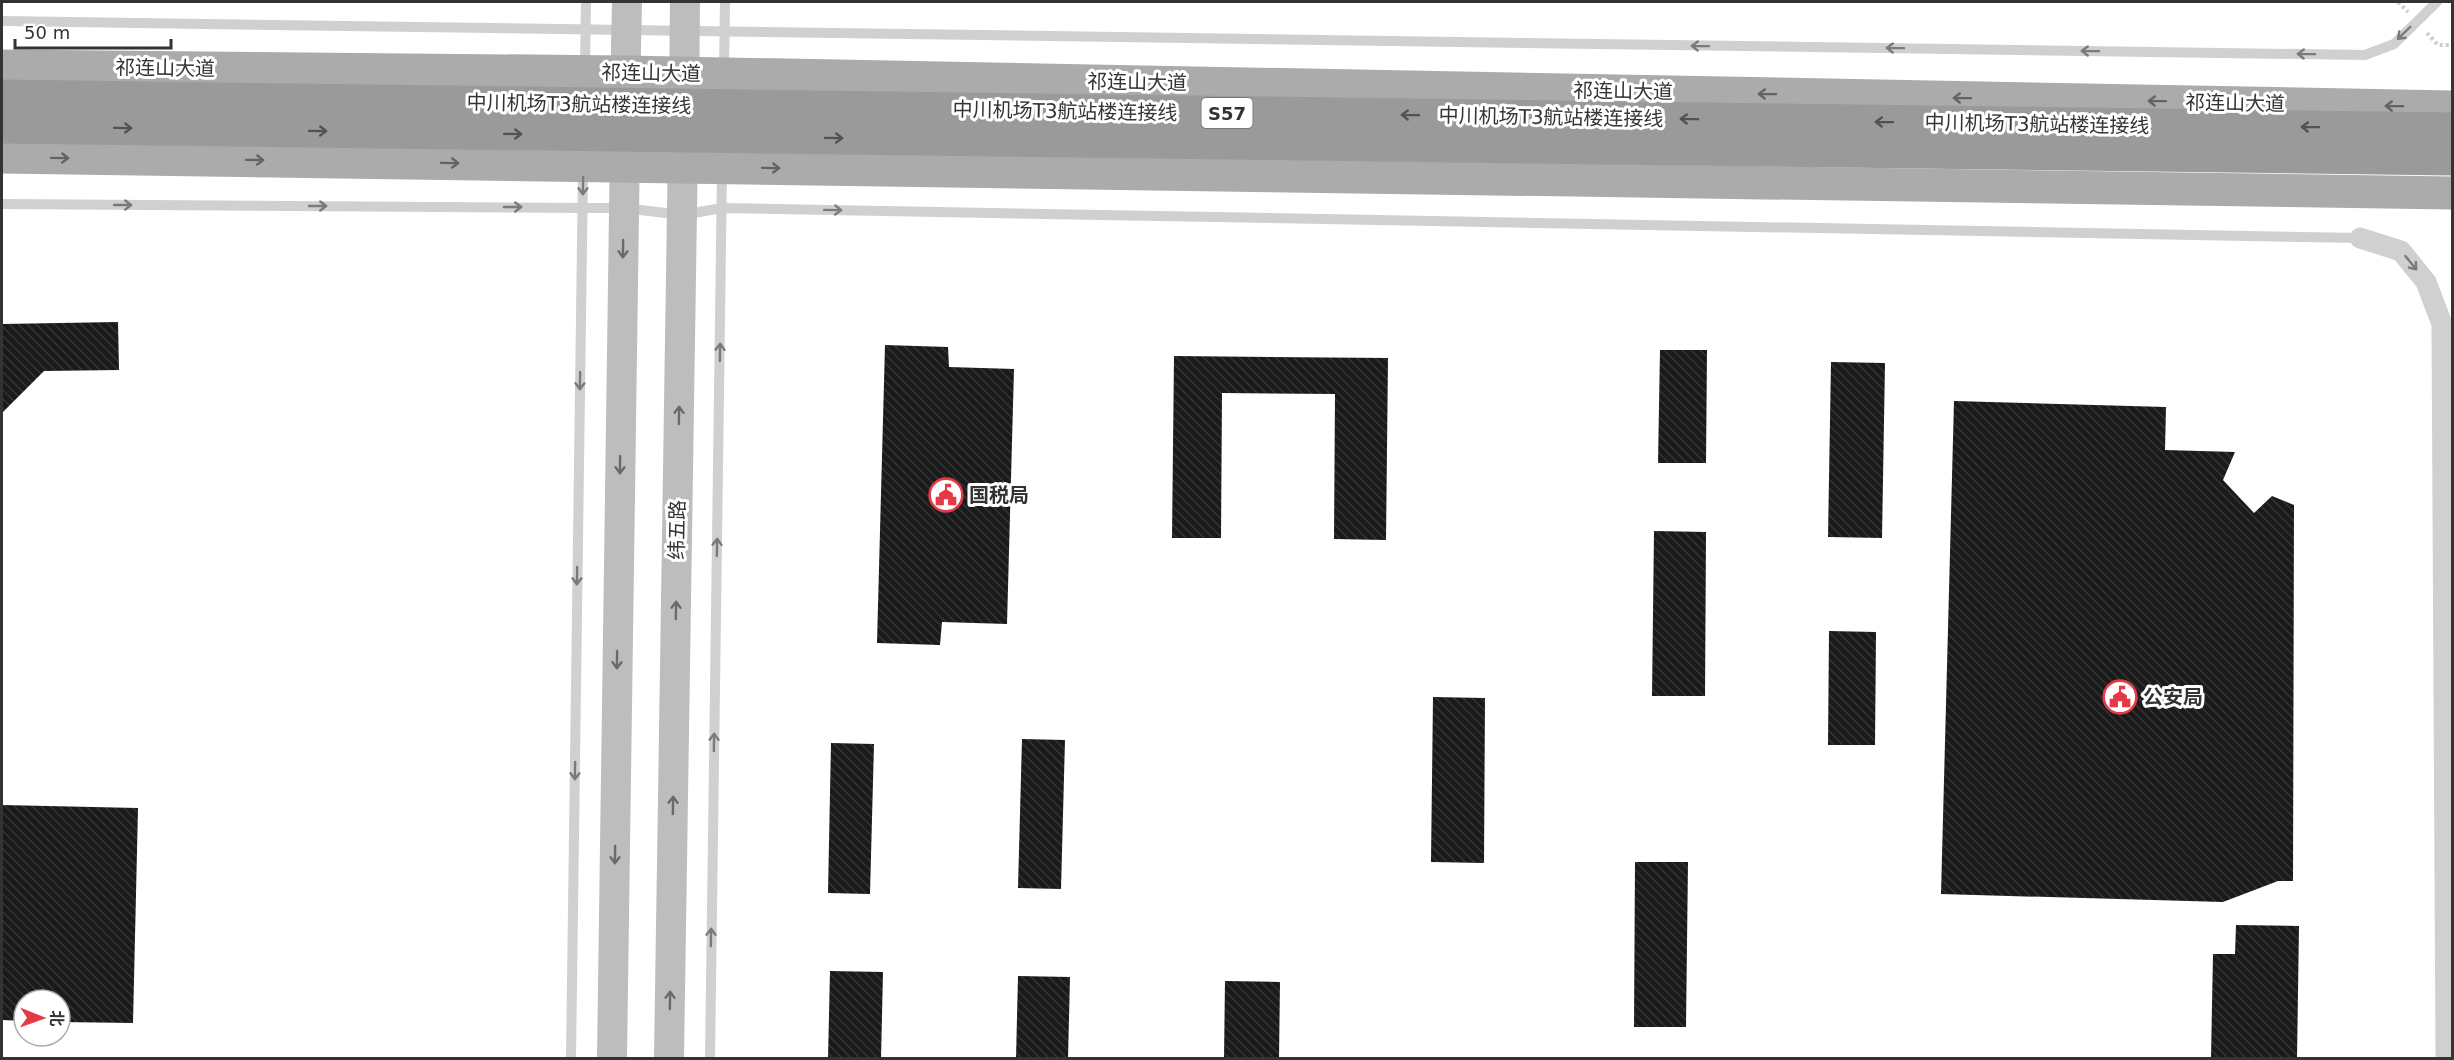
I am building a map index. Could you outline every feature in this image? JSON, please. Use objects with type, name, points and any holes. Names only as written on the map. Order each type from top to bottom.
[{"type":"highway","name":"中川机场T3航站楼连接线","points":[[2,96],[2452,129]]},
{"type":"highway","name":"中川机场T3航站楼连接线","points":[[2,127],[2452,159]]},
{"type":"main road","name":"祁连山大道","points":[[2,66],[585,83],[626,72],[684,73],[724,86],[2452,107]]},
{"type":"main road","points":[[2,157],[584,153],[624,166],[683,166],[723,156],[2452,193]]},
{"type":"street","name":"纬五路","points":[[669,1059],[686,2]]},
{"type":"street","points":[[612,1059],[627,16]]},
{"type":"street","points":[[2360,238],[2401,251],[2426,282],[2442,324],[2448,442],[2446,1059]]},
{"type":"lane","points":[[571,1059],[586,2]]},
{"type":"lane","points":[[710,1059],[725,2]]},
{"type":"lane","points":[[2,21],[586,30],[627,16],[685,31],[724,32],[2365,55],[2394,44],[2437,2]]},
{"type":"lane","points":[[2,204],[624,208],[682,215],[722,208],[2360,238]]},
{"type":"building","points":[[118,322],[119,370],[44,371],[2,413],[2,324]]},
{"type":"building","name":"国税局","points":[[885,345],[948,347],[949,367],[1014,369],[1007,624],[942,622],[940,645],[877,643]]},
{"type":"building","points":[[1660,350],[1707,350],[1706,463],[1658,463]]},
{"type":"building","points":[[1174,356],[1388,358],[1386,540],[1334,539],[1335,394],[1222,393],[1221,538],[1172,538]]},
{"type":"building","points":[[1831,362],[1885,363],[1882,538],[1828,537]]},
{"type":"building","name":"公安局","points":[[1954,401],[2166,407],[2165,450],[2235,452],[2223,480],[2254,513],[2272,496],[2294,505],[2293,881],[2278,881],[2223,902],[1941,894]]},
{"type":"building","points":[[1654,531],[1706,532],[1705,696],[1652,696]]},
{"type":"building","points":[[1829,631],[1876,632],[1875,745],[1828,745]]},
{"type":"building","points":[[1433,697],[1485,698],[1484,863],[1431,862]]},
{"type":"building","points":[[1022,739],[1065,740],[1061,889],[1018,888]]},
{"type":"building","points":[[831,743],[874,744],[870,894],[828,893]]},
{"type":"building","points":[[2,805],[138,808],[133,1023],[72,1022],[72,988],[12,988],[12,1020],[2,1020]]},
{"type":"building","points":[[1635,862],[1688,862],[1686,1027],[1634,1027]]},
{"type":"building","points":[[2236,925],[2299,926],[2297,1059],[2211,1059],[2213,954],[2235,954]]},
{"type":"building","points":[[830,971],[883,972],[881,1059],[828,1059]]},
{"type":"building","points":[[1018,976],[1070,977],[1068,1059],[1016,1059]]},
{"type":"building","points":[[1225,981],[1280,982],[1279,1059],[1224,1059]]},
{"type":"place","name":"国税局","points":[[946,495]]},
{"type":"place","name":"公安局","points":[[2120,697]]}]
